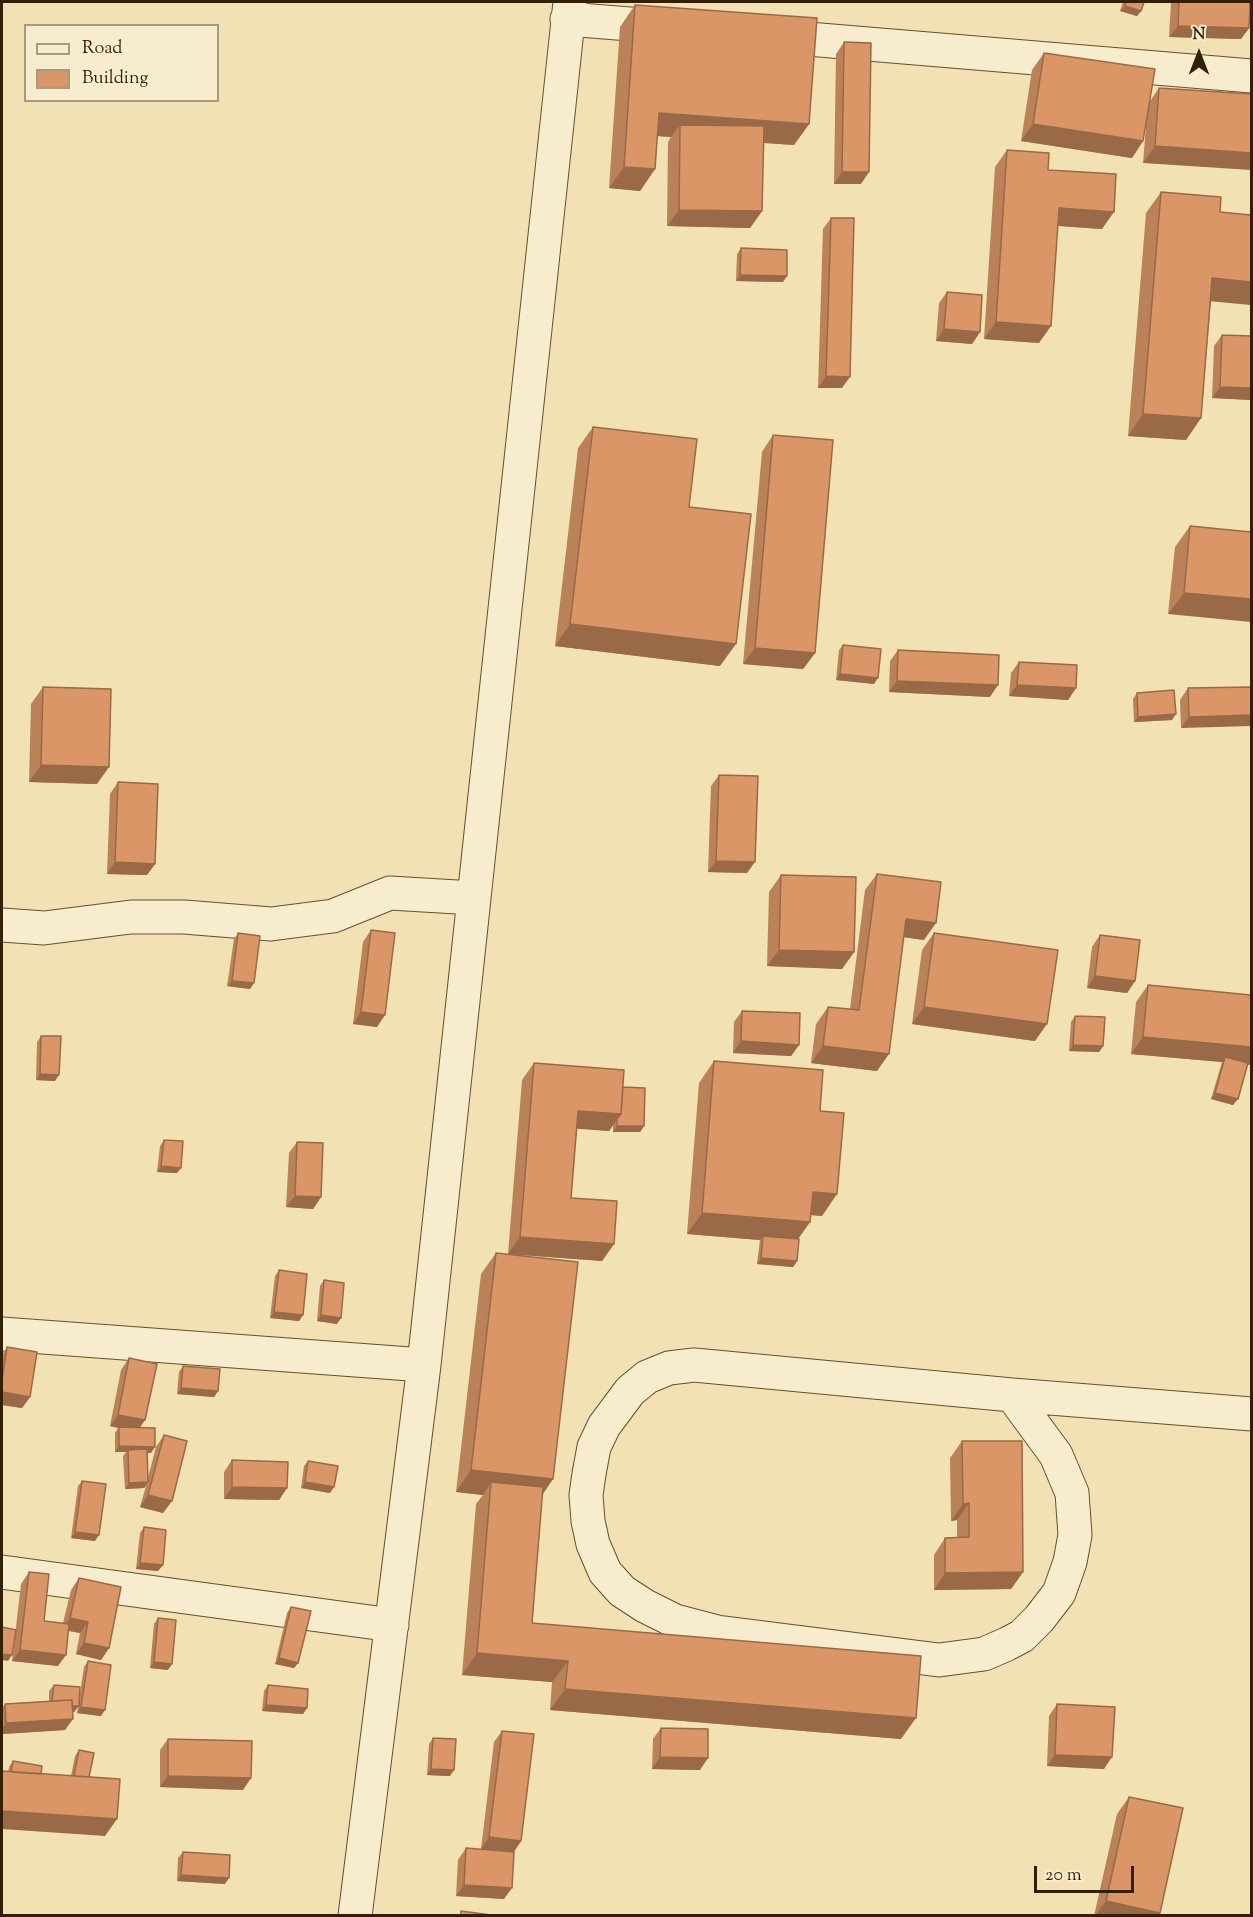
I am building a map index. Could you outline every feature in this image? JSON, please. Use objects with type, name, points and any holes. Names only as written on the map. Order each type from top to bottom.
[{"type":"street","points":[[355,1916],[424,1365],[569,10],[697,30]]},
{"type":"street","points":[[744,34],[1251,76]]},
{"type":"street","points":[[2,925],[44,928],[131,917],[183,917],[271,924],[333,916],[390,893],[474,898]]},
{"type":"street","points":[[2,1334],[424,1365]]},
{"type":"street","points":[[1012,1395],[1056,1455],[1064,1472],[1072,1493],[1075,1535],[1070,1562],[1059,1593],[1039,1619],[1022,1635],[984,1654],[939,1660],[717,1632],[675,1621],[622,1591],[605,1572],[593,1544],[586,1496],[594,1447],[604,1426],[630,1390],[647,1377],[669,1368],[694,1365],[1012,1395],[1251,1414]]},
{"type":"street","points":[[2,1572],[392,1625]]},
{"type":"building","points":[[1126,2],[1144,2],[1141,11],[1125,6]]},
{"type":"building","points":[[1179,2],[1250,2],[1249,28],[1178,26]]},
{"type":"building","points":[[635,5],[817,18],[809,124],[659,113],[655,169],[624,167]]},
{"type":"building","points":[[844,42],[871,43],[869,172],[842,172]]},
{"type":"building","points":[[1044,53],[1155,69],[1143,141],[1033,124]]},
{"type":"building","points":[[1159,88],[1251,94],[1251,153],[1155,146]]},
{"type":"building","points":[[680,125],[764,126],[762,211],[679,210]]},
{"type":"building","points":[[1007,150],[1049,153],[1048,170],[1116,174],[1114,212],[1059,208],[1051,326],[996,322]]},
{"type":"building","points":[[1161,192],[1221,197],[1220,212],[1251,215],[1251,282],[1212,278],[1201,418],[1143,414]]},
{"type":"building","points":[[831,218],[854,218],[850,377],[826,376]]},
{"type":"building","points":[[741,248],[787,250],[787,276],[740,275]]},
{"type":"building","points":[[947,292],[982,295],[980,332],[944,329]]},
{"type":"building","points":[[1222,335],[1251,336],[1251,388],[1220,387]]},
{"type":"building","points":[[593,427],[697,439],[689,507],[751,514],[736,644],[570,624]]},
{"type":"building","points":[[773,435],[833,440],[815,653],[755,648]]},
{"type":"building","points":[[1190,526],[1251,532],[1251,599],[1184,593]]},
{"type":"building","points":[[843,645],[881,649],[878,678],[840,674]]},
{"type":"building","points":[[898,650],[999,655],[998,685],[897,681]]},
{"type":"building","points":[[1019,662],[1077,665],[1076,688],[1017,685]]},
{"type":"building","points":[[43,687],[111,689],[109,767],[41,765]]},
{"type":"building","points":[[1251,687],[1251,715],[1189,717],[1188,688]]},
{"type":"building","points":[[1174,690],[1176,714],[1138,717],[1137,693]]},
{"type":"building","points":[[719,775],[758,776],[755,862],[716,861]]},
{"type":"building","points":[[118,782],[158,784],[155,864],[115,862]]},
{"type":"building","points":[[877,874],[941,882],[936,923],[906,919],[889,1054],[823,1046],[828,1007],[859,1010]]},
{"type":"building","points":[[781,875],[856,877],[854,952],[779,950]]},
{"type":"building","points":[[371,930],[395,933],[385,1015],[361,1012]]},
{"type":"building","points":[[238,933],[260,936],[254,983],[232,981]]},
{"type":"building","points":[[934,933],[1058,950],[1047,1024],[924,1007]]},
{"type":"building","points":[[1100,935],[1140,940],[1135,981],[1095,976]]},
{"type":"building","points":[[1148,985],[1251,995],[1251,1047],[1143,1037]]},
{"type":"building","points":[[742,1011],[800,1013],[799,1045],[741,1041]]},
{"type":"building","points":[[1075,1016],[1105,1017],[1103,1046],[1073,1045]]},
{"type":"building","points":[[41,1036],[61,1036],[59,1075],[40,1074]]},
{"type":"building","points":[[1225,1057],[1248,1063],[1238,1099],[1215,1093]]},
{"type":"building","points":[[714,1061],[823,1070],[820,1111],[844,1113],[837,1194],[813,1192],[810,1222],[702,1213]]},
{"type":"building","points":[[534,1063],[624,1070],[621,1114],[578,1111],[571,1198],[617,1201],[614,1244],[520,1237]]},
{"type":"building","points":[[623,1087],[645,1088],[644,1126],[617,1126],[617,1119],[621,1114]]},
{"type":"building","points":[[164,1140],[183,1141],[181,1168],[161,1166]]},
{"type":"building","points":[[297,1142],[323,1143],[321,1197],[295,1196]]},
{"type":"building","points":[[763,1236],[799,1239],[797,1261],[761,1258]]},
{"type":"building","points":[[496,1253],[578,1262],[553,1479],[471,1470]]},
{"type":"building","points":[[279,1270],[307,1274],[303,1315],[274,1312]]},
{"type":"building","points":[[324,1280],[344,1283],[341,1318],[321,1315]]},
{"type":"building","points":[[7,1347],[37,1352],[30,1397],[2,1392]]},
{"type":"building","points":[[129,1358],[157,1364],[145,1420],[118,1415]]},
{"type":"building","points":[[183,1366],[220,1369],[218,1391],[181,1388]]},
{"type":"building","points":[[119,1427],[155,1428],[155,1447],[119,1446]]},
{"type":"building","points":[[164,1435],[187,1441],[172,1501],[148,1495]]},
{"type":"building","points":[[962,1441],[1022,1441],[1023,1572],[945,1573],[945,1538],[969,1537],[969,1503],[963,1504]]},
{"type":"building","points":[[147,1449],[148,1482],[129,1483],[128,1450]]},
{"type":"building","points":[[232,1460],[288,1462],[287,1488],[232,1487]]},
{"type":"building","points":[[308,1461],[338,1466],[334,1487],[305,1482]]},
{"type":"building","points":[[82,1481],[106,1484],[99,1535],[75,1532]]},
{"type":"building","points":[[491,1482],[543,1487],[532,1623],[921,1656],[916,1718],[565,1689],[568,1661],[477,1653]]},
{"type":"building","points":[[144,1527],[166,1530],[163,1565],[140,1563]]},
{"type":"building","points":[[29,1572],[49,1574],[44,1621],[69,1624],[66,1655],[20,1650]]},
{"type":"building","points":[[79,1578],[121,1587],[109,1648],[84,1643],[88,1622],[70,1618]]},
{"type":"building","points":[[291,1607],[311,1611],[298,1663],[279,1658]]},
{"type":"building","points":[[158,1618],[176,1620],[172,1664],[154,1662]]},
{"type":"building","points":[[2,1627],[16,1630],[12,1655],[2,1654]]},
{"type":"building","points":[[88,1661],[111,1665],[105,1710],[81,1707]]},
{"type":"building","points":[[54,1685],[80,1687],[79,1706],[72,1706],[72,1700],[52,1701]]},
{"type":"building","points":[[268,1685],[308,1689],[307,1708],[266,1705]]},
{"type":"building","points":[[72,1700],[73,1719],[6,1723],[5,1704]]},
{"type":"building","points":[[1057,1704],[1115,1707],[1112,1757],[1055,1755]]},
{"type":"building","points":[[661,1728],[708,1729],[708,1758],[660,1757]]},
{"type":"building","points":[[502,1731],[534,1734],[521,1841],[489,1837]]},
{"type":"building","points":[[433,1738],[456,1739],[454,1770],[431,1769]]},
{"type":"building","points":[[168,1739],[252,1741],[251,1778],[168,1776]]},
{"type":"building","points":[[79,1750],[94,1753],[89,1777],[74,1776]]},
{"type":"building","points":[[13,1761],[42,1766],[41,1774],[11,1772]]},
{"type":"building","points":[[2,1771],[120,1779],[117,1819],[2,1811]]},
{"type":"building","points":[[1129,1797],[1183,1808],[1160,1913],[1106,1901]]},
{"type":"building","points":[[466,1848],[514,1852],[512,1888],[464,1885]]},
{"type":"building","points":[[183,1852],[230,1855],[229,1878],[181,1875]]},
{"type":"building","points":[[461,1911],[499,1916],[461,1916]]}]
